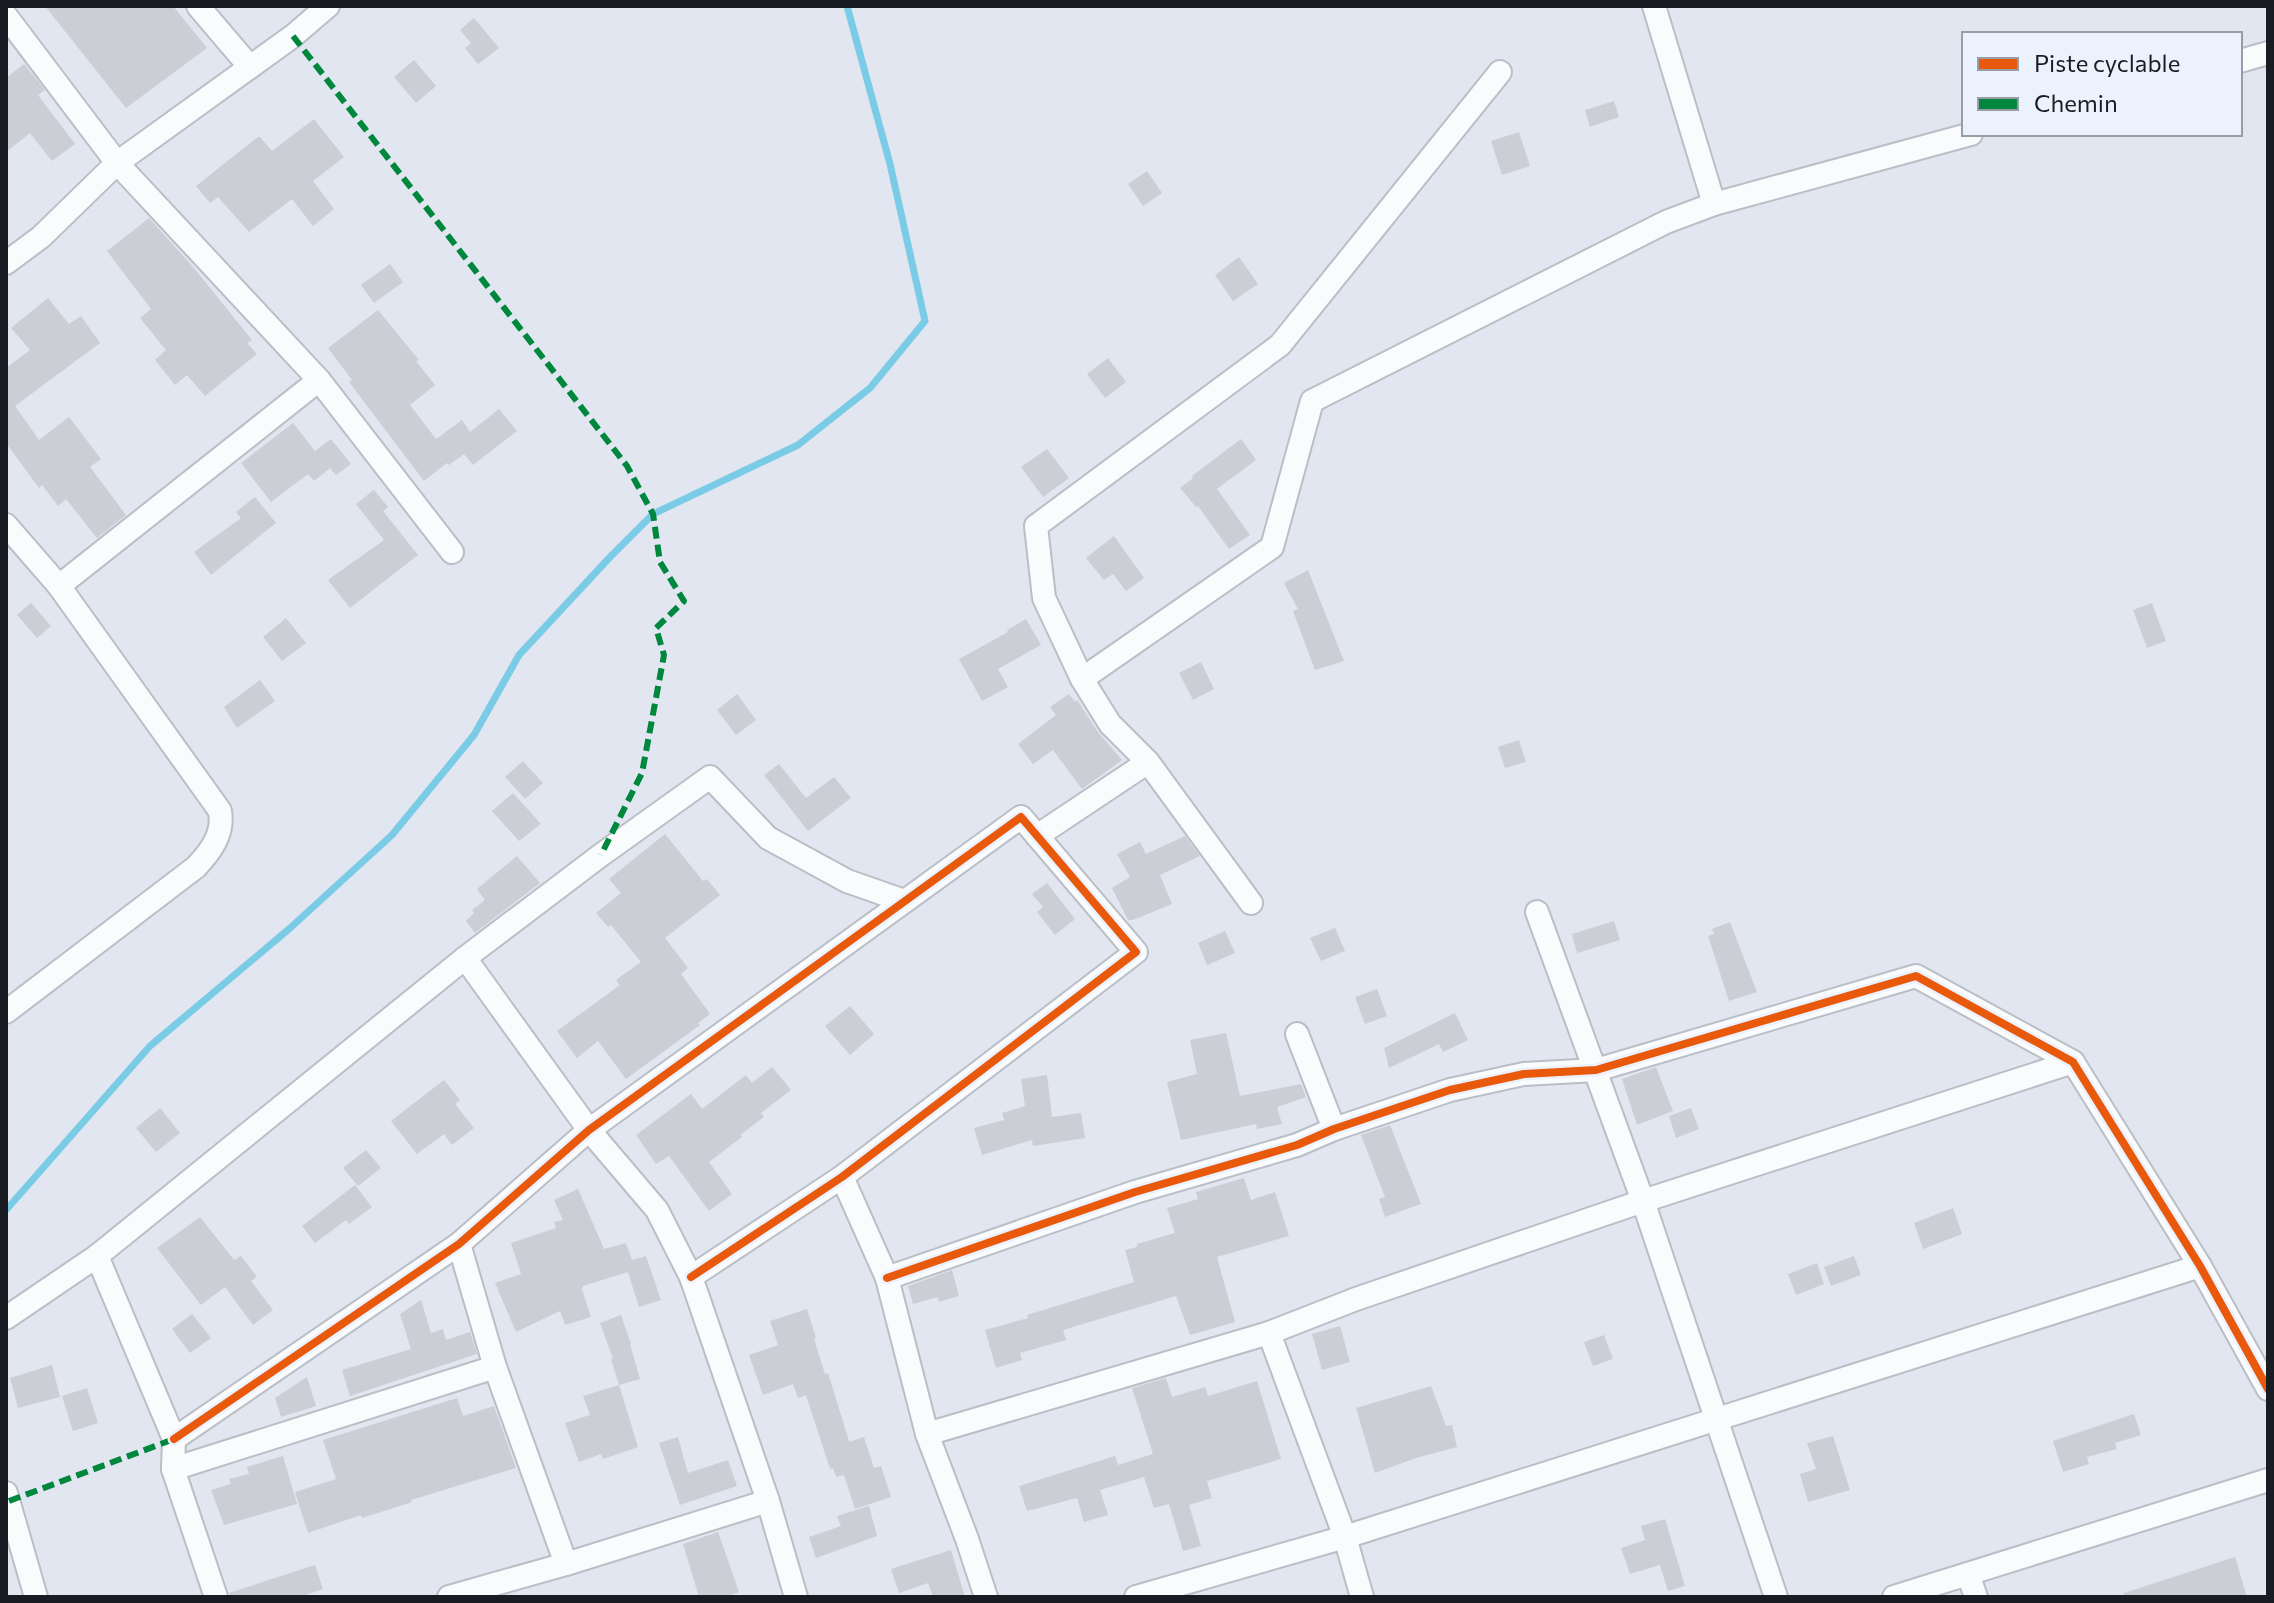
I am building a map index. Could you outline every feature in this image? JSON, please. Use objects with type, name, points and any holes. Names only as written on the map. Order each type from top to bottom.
[{"type":"street","points":[[198,6],[250,67]]},
{"type":"street","points":[[6,263],[41,237],[117,163],[293,36],[328,6]]},
{"type":"street","points":[[1654,6],[1714,204]]},
{"type":"street","points":[[6,16],[117,163],[319,380],[452,552]]},
{"type":"street","points":[[2242,60],[2268,53]]},
{"type":"street","points":[[1251,903],[1148,762],[1110,724],[1082,679],[1044,598],[1036,526],[1280,345],[1500,72]]},
{"type":"street","points":[[1082,679],[1272,547],[1312,401],[1666,222],[1714,204],[1964,136]]},
{"type":"street","points":[[59,586],[319,380]]},
{"type":"street","points":[[6,525],[59,586],[220,811],[222,820],[215,843],[196,867],[6,1012]]},
{"type":"street","points":[[1037,836],[1148,762]]},
{"type":"street","points":[[6,1318],[97,1256],[465,958],[710,777],[768,838],[847,881],[904,901]]},
{"type":"street","points":[[174,1439],[459,1244],[589,1130],[1021,817],[1136,952],[842,1177],[691,1277]]},
{"type":"street","points":[[1537,912],[1643,1201],[1776,1597]]},
{"type":"street","points":[[465,958],[589,1130],[657,1210],[691,1277],[768,1501],[796,1597]]},
{"type":"street","points":[[887,1278],[1135,1192],[1297,1145],[1334,1129],[1450,1090],[1524,1074],[1596,1070],[1916,976],[2073,1062],[2200,1266],[2268,1389]]},
{"type":"street","points":[[1297,1034],[1334,1129]]},
{"type":"street","points":[[927,1434],[1269,1333],[1356,1299],[1643,1201],[2073,1062]]},
{"type":"street","points":[[842,1177],[887,1278],[927,1434],[986,1597]]},
{"type":"street","points":[[459,1244],[495,1367],[566,1564]]},
{"type":"street","points":[[97,1256],[174,1439],[173,1469],[216,1597]]},
{"type":"street","points":[[1136,1597],[1345,1537],[2200,1266]]},
{"type":"street","points":[[1269,1333],[1345,1537],[1362,1597]]},
{"type":"street","points":[[173,1469],[495,1367]]},
{"type":"street","points":[[1894,1597],[2268,1480]]},
{"type":"street","points":[[6,1493],[36,1597]]},
{"type":"street","points":[[449,1597],[768,1501]]},
{"type":"street","points":[[1968,1574],[1976,1597]]},
{"type":"building","points":[[45,6],[173,6],[207,48],[126,108]]},
{"type":"building","points":[[474,18],[499,48],[478,64],[465,48],[471,43],[460,30]]},
{"type":"building","points":[[414,60],[436,86],[416,103],[394,77]]},
{"type":"building","points":[[24,64],[45,90],[38,95],[75,144],[52,161],[30,133],[6,152],[6,78]]},
{"type":"building","points":[[1614,101],[1619,117],[1590,127],[1585,110]]},
{"type":"building","points":[[314,119],[344,157],[313,181],[334,209],[313,226],[292,199],[249,232],[218,197],[210,203],[196,186],[258,137],[272,151]]},
{"type":"building","points":[[1519,132],[1530,166],[1502,175],[1491,141]]},
{"type":"building","points":[[1147,171],[1162,193],[1143,206],[1128,184]]},
{"type":"building","points":[[149,218],[252,340],[247,343],[257,354],[205,396],[187,375],[175,385],[155,360],[166,350],[140,318],[151,309],[107,251]]},
{"type":"building","points":[[1239,257],[1258,284],[1233,301],[1215,275]]},
{"type":"building","points":[[390,264],[403,282],[374,303],[361,285]]},
{"type":"building","points":[[48,298],[69,324],[81,316],[100,343],[15,406],[39,440],[69,417],[101,459],[90,467],[126,515],[97,538],[66,499],[58,506],[42,485],[39,488],[6,443],[6,368],[30,350],[11,328]]},
{"type":"building","points":[[378,310],[435,385],[410,405],[436,439],[462,420],[470,432],[499,409],[517,431],[473,465],[464,454],[424,481],[349,382],[352,380],[328,348]]},
{"type":"building","points":[[1108,358],[1126,382],[1105,398],[1087,374]]},
{"type":"building","points":[[293,423],[315,451],[331,439],[351,464],[336,475],[330,468],[314,481],[308,474],[271,502],[241,463]]},
{"type":"building","points":[[1241,439],[1256,460],[1217,489],[1250,535],[1229,549],[1198,506],[1180,488]]},
{"type":"building","points":[[1047,449],[1069,478],[1043,497],[1021,467]]},
{"type":"building","points":[[374,490],[388,507],[383,511],[418,555],[350,608],[328,580],[384,540],[356,504]]},
{"type":"building","points":[[255,497],[276,523],[211,575],[194,552],[241,518],[236,512]]},
{"type":"building","points":[[1114,536],[1144,578],[1126,591],[1113,574],[1104,580],[1086,558]]},
{"type":"building","points":[[1308,570],[1344,661],[1315,670],[1293,611],[1298,609],[1284,583]]},
{"type":"building","points":[[31,603],[51,626],[37,638],[17,615]]},
{"type":"building","points":[[2152,603],[2166,641],[2147,648],[2133,610]]},
{"type":"building","points":[[286,618],[306,643],[282,661],[263,637]]},
{"type":"building","points":[[1026,619],[1041,645],[998,669],[1008,687],[982,701],[959,659]]},
{"type":"building","points":[[1201,662],[1214,689],[1193,700],[1179,673]]},
{"type":"building","points":[[260,680],[275,701],[237,728],[224,707]]},
{"type":"building","points":[[737,694],[756,720],[736,735],[717,710]]},
{"type":"building","points":[[1069,694],[1075,702],[1077,700],[1122,760],[1082,789],[1053,750],[1033,764],[1018,744],[1056,715],[1050,707]]},
{"type":"building","points":[[1519,740],[1526,762],[1505,768],[1498,747]]},
{"type":"building","points":[[523,761],[543,783],[525,799],[505,777]]},
{"type":"building","points":[[779,764],[806,798],[834,777],[851,798],[808,831],[764,775]]},
{"type":"building","points":[[513,793],[541,824],[519,841],[492,811]]},
{"type":"building","points":[[665,834],[703,881],[707,879],[720,895],[665,938],[688,968],[681,974],[710,1014],[698,1023],[700,1025],[626,1079],[598,1041],[577,1058],[557,1031],[620,985],[616,980],[641,962],[611,925],[608,927],[596,913],[621,893],[609,879]]},
{"type":"building","points":[[1185,836],[1200,856],[1160,875],[1172,904],[1128,920],[1112,888],[1130,877],[1117,854],[1140,842],[1146,854]]},
{"type":"building","points":[[517,856],[540,883],[475,933],[466,921],[474,913],[472,910],[485,900],[477,889]]},
{"type":"building","points":[[1047,883],[1075,919],[1055,935],[1037,912],[1043,907],[1032,894]]},
{"type":"building","points":[[1614,921],[1620,940],[1577,953],[1572,934]]},
{"type":"building","points":[[1730,922],[1757,992],[1729,1001],[1708,936],[1714,934],[1712,929]]},
{"type":"building","points":[[1335,928],[1345,951],[1321,961],[1310,938]]},
{"type":"building","points":[[1225,931],[1235,953],[1207,965],[1198,943]]},
{"type":"building","points":[[1377,989],[1387,1016],[1365,1024],[1355,997]]},
{"type":"building","points":[[850,1006],[874,1034],[850,1055],[825,1026]]},
{"type":"building","points":[[1455,1013],[1468,1040],[1443,1052],[1439,1044],[1389,1068],[1384,1048]]},
{"type":"building","points":[[1226,1033],[1240,1096],[1301,1084],[1306,1097],[1277,1107],[1282,1124],[1257,1129],[1256,1124],[1181,1140],[1167,1082],[1197,1074],[1190,1040]]},
{"type":"building","points":[[772,1067],[791,1090],[761,1113],[764,1117],[740,1135],[742,1137],[709,1162],[732,1194],[709,1211],[669,1156],[656,1164],[636,1135],[691,1094],[702,1109],[746,1075],[752,1083]]},
{"type":"building","points":[[1656,1067],[1673,1111],[1637,1125],[1622,1079]]},
{"type":"building","points":[[1047,1075],[1052,1117],[1081,1113],[1085,1138],[1033,1146],[1032,1140],[982,1155],[974,1128],[1004,1120],[1002,1113],[1025,1106],[1021,1079]]},
{"type":"building","points":[[444,1080],[460,1100],[455,1104],[474,1128],[452,1145],[444,1134],[417,1154],[391,1121]]},
{"type":"building","points":[[160,1108],[180,1133],[156,1152],[136,1128]]},
{"type":"building","points":[[1691,1108],[1699,1129],[1676,1138],[1669,1116]]},
{"type":"building","points":[[1390,1125],[1421,1204],[1385,1217],[1379,1199],[1385,1197],[1361,1135]]},
{"type":"building","points":[[366,1150],[381,1168],[358,1186],[343,1168]]},
{"type":"building","points":[[1244,1178],[1251,1200],[1275,1192],[1289,1236],[1217,1257],[1235,1322],[1190,1335],[1176,1296],[1063,1330],[1066,1340],[1020,1353],[1022,1360],[996,1368],[985,1330],[1134,1282],[1125,1250],[1175,1233],[1167,1208],[1198,1199],[1196,1192]]},
{"type":"building","points":[[355,1185],[372,1207],[349,1224],[346,1220],[315,1243],[302,1226]]},
{"type":"building","points":[[578,1189],[604,1249],[626,1243],[632,1260],[646,1256],[661,1300],[639,1307],[628,1272],[583,1286],[591,1317],[565,1325],[560,1311],[516,1332],[495,1283],[521,1274],[511,1243],[556,1228],[554,1222],[563,1220],[554,1200]]},
{"type":"building","points":[[1953,1208],[1962,1234],[1923,1249],[1914,1223]]},
{"type":"building","points":[[200,1217],[234,1260],[241,1256],[257,1277],[251,1281],[273,1310],[253,1325],[225,1287],[201,1305],[157,1248]]},
{"type":"building","points":[[1854,1256],[1861,1275],[1831,1286],[1824,1267]]},
{"type":"building","points":[[1817,1263],[1824,1284],[1796,1295],[1788,1274]]},
{"type":"building","points":[[952,1270],[959,1296],[939,1302],[938,1297],[913,1304],[908,1286]]},
{"type":"building","points":[[421,1300],[431,1333],[443,1329],[446,1340],[470,1332],[477,1354],[350,1396],[342,1370],[411,1349],[400,1314]]},
{"type":"building","points":[[807,1309],[825,1374],[828,1373],[849,1442],[864,1437],[874,1468],[881,1466],[891,1497],[855,1509],[844,1475],[836,1477],[833,1468],[830,1469],[806,1395],[798,1398],[793,1384],[763,1395],[749,1355],[778,1345],[770,1321]]},
{"type":"building","points":[[192,1314],[211,1338],[190,1353],[172,1329]]},
{"type":"building","points":[[621,1315],[640,1379],[619,1385],[600,1323]]},
{"type":"building","points":[[1340,1326],[1350,1362],[1322,1370],[1312,1334]]},
{"type":"building","points":[[1604,1335],[1613,1359],[1593,1366],[1584,1342]]},
{"type":"building","points":[[52,1365],[60,1397],[18,1408],[10,1378]]},
{"type":"building","points":[[307,1377],[316,1406],[281,1417],[275,1398]]},
{"type":"building","points":[[1166,1378],[1172,1397],[1205,1387],[1208,1396],[1257,1381],[1281,1459],[1207,1481],[1212,1498],[1189,1505],[1201,1546],[1183,1551],[1169,1504],[1154,1508],[1144,1477],[1100,1490],[1108,1515],[1084,1522],[1077,1498],[1027,1511],[1019,1486],[1115,1456],[1118,1465],[1153,1454],[1132,1388]]},
{"type":"building","points":[[619,1385],[638,1447],[603,1459],[601,1454],[579,1462],[565,1423],[590,1415],[583,1396]]},
{"type":"building","points":[[1431,1386],[1446,1426],[1452,1425],[1457,1447],[1375,1473],[1356,1408]]},
{"type":"building","points":[[87,1388],[98,1423],[73,1431],[62,1396]]},
{"type":"building","points":[[457,1398],[463,1416],[494,1406],[516,1468],[308,1533],[295,1492],[336,1479],[323,1440]]},
{"type":"building","points":[[2134,1414],[2141,1435],[2115,1443],[2117,1449],[2087,1457],[2089,1464],[2063,1472],[2053,1441]]},
{"type":"building","points":[[1833,1436],[1850,1490],[1808,1502],[1800,1474],[1816,1469],[1807,1443]]},
{"type":"building","points":[[678,1437],[688,1473],[728,1460],[737,1486],[680,1505],[659,1443]]},
{"type":"building","points":[[283,1456],[297,1504],[224,1525],[211,1490],[231,1484],[229,1479],[249,1474],[247,1467]]},
{"type":"building","points":[[869,1506],[877,1536],[816,1558],[809,1537],[841,1526],[837,1516]]},
{"type":"building","points":[[1665,1519],[1685,1586],[1668,1591],[1660,1565],[1630,1574],[1621,1548],[1645,1540],[1641,1526]]},
{"type":"building","points":[[718,1532],[739,1592],[726,1597],[699,1597],[683,1544]]},
{"type":"building","points":[[951,1550],[965,1597],[933,1597],[928,1583],[899,1593],[891,1569]]},
{"type":"building","points":[[2235,1557],[2247,1597],[2124,1597],[2124,1593]]},
{"type":"building","points":[[315,1565],[323,1589],[300,1597],[230,1597],[229,1593]]},
{"type":"waterway","points":[[6,1210],[150,1046],[289,929],[392,835],[474,735],[519,655],[653,514],[798,445],[870,388],[925,321],[890,164],[847,6]]},
{"type":"marked path","points":[[293,36],[627,466],[653,514],[660,562],[684,601],[656,628],[664,655],[642,773],[601,855]]},
{"type":"marked path","points":[[9,1501],[174,1439]]},
{"type":"cycle path","points":[[174,1439],[459,1244],[589,1130],[1021,817],[1136,952],[842,1177],[691,1277]]},
{"type":"cycle path","points":[[887,1278],[1135,1192],[1297,1145],[1334,1129],[1450,1090],[1524,1074],[1596,1070],[1916,976],[2073,1062],[2200,1266],[2268,1389]]}]
